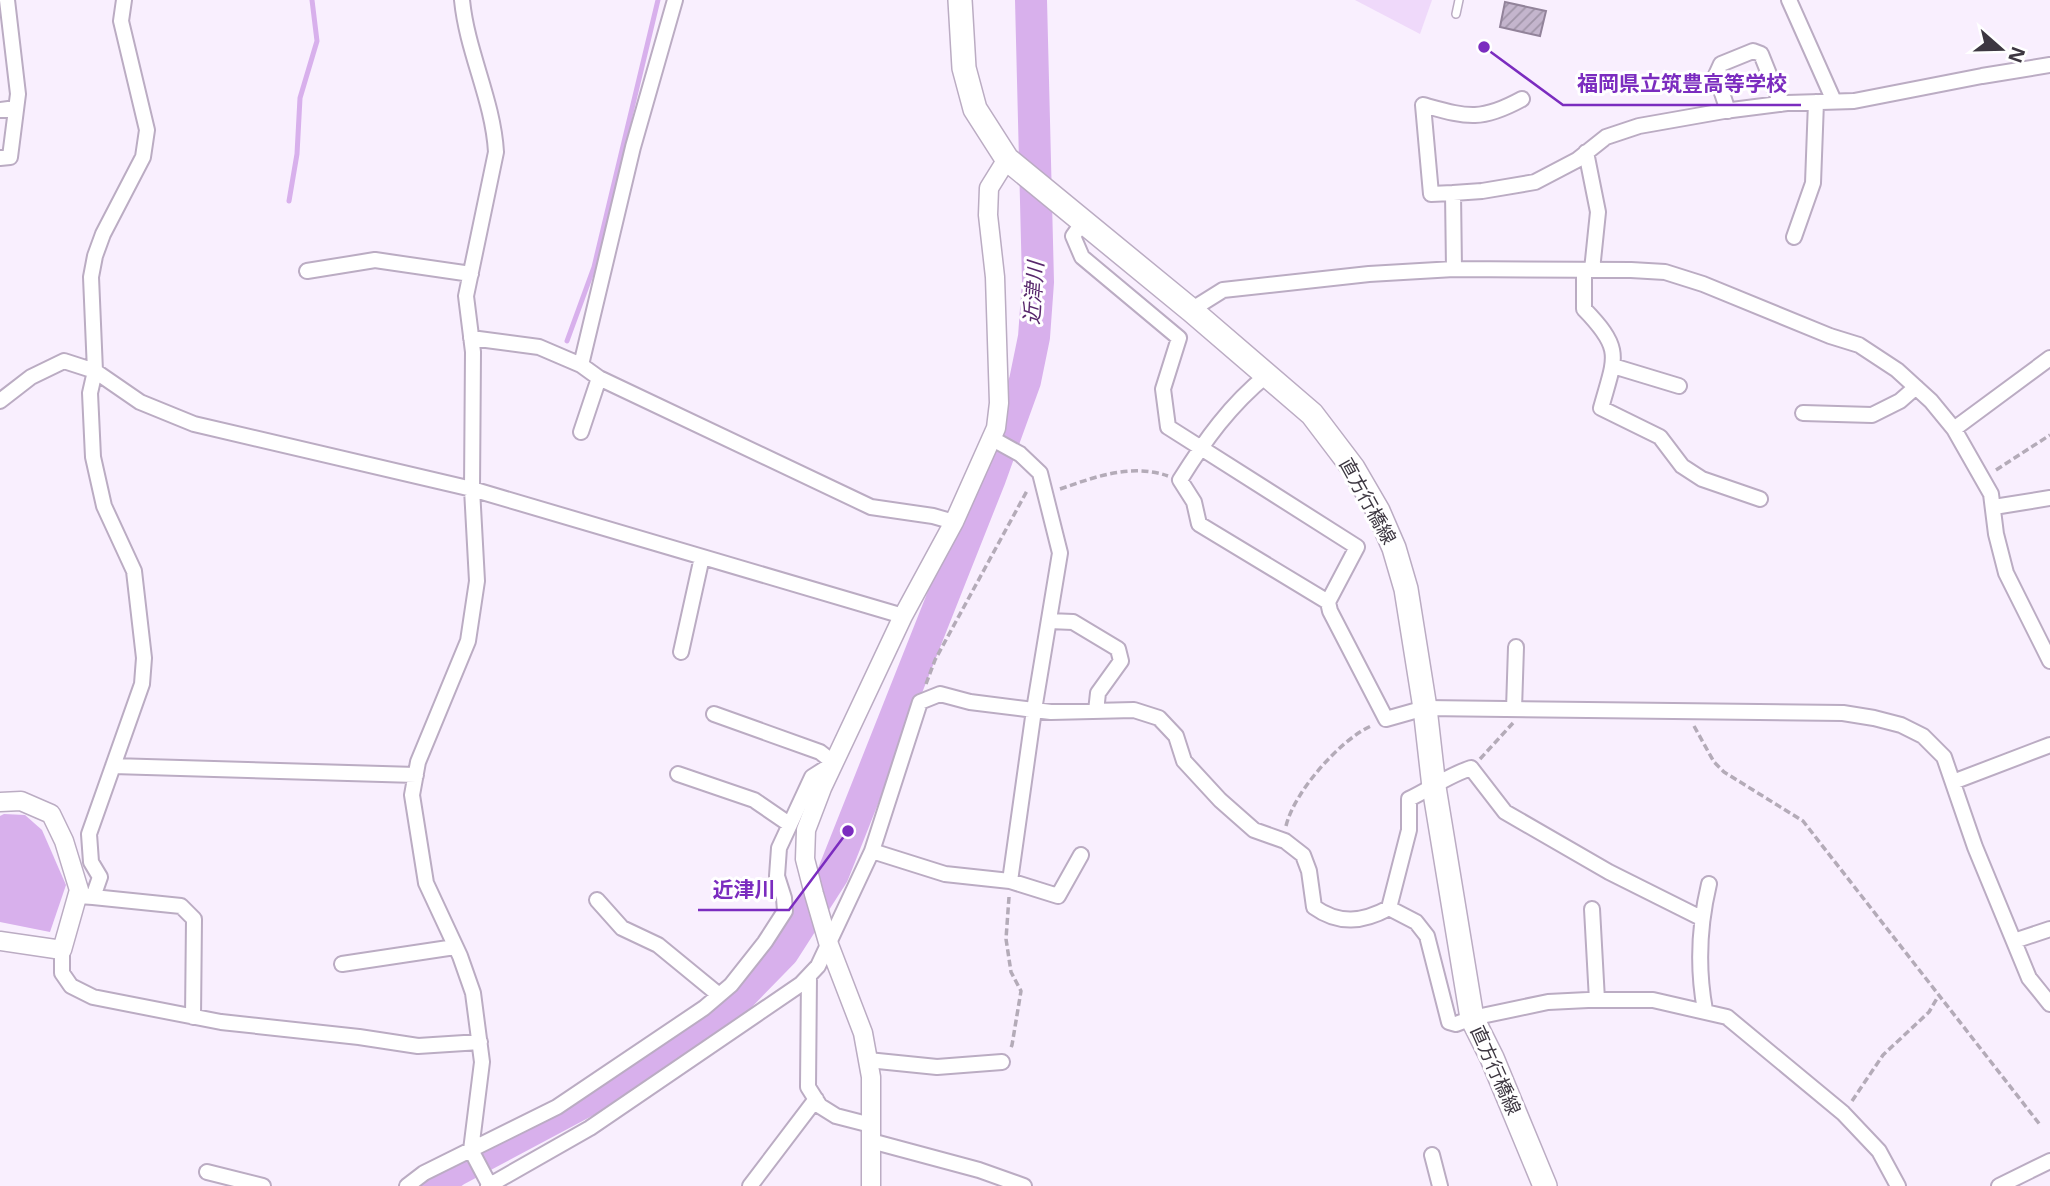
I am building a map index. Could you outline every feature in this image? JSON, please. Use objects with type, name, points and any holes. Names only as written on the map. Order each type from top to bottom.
[{"type":"main road","name":"直方行橋線","points":[[960,0],[964,68],[975,109],[1007,159],[1191,310],[1311,414],[1353,468],[1378,511],[1394,548],[1406,589],[1434,788],[1472,1018],[1492,1058],[1545,1186]]},
{"type":"street","points":[[0,5],[6,0]]},
{"type":"street","points":[[0,158],[10,156],[18,94],[6,0]]},
{"type":"street","points":[[124,0],[121,21],[142,102],[146,130],[143,157],[103,234],[95,256],[91,278],[94,371],[90,393],[93,457],[104,506],[134,571],[144,658],[142,684],[89,834],[91,862],[100,877],[85,897],[62,950],[62,973],[71,986],[93,997],[193,1017],[418,1046],[480,1042]]},
{"type":"street","points":[[462,0],[464,26],[495,133],[496,152],[466,296],[473,352],[472,489],[477,581],[468,641],[418,762],[412,795],[426,883],[473,993],[482,1062],[471,1150],[488,1183],[590,1128],[809,976],[842,918],[872,851],[920,702],[940,694],[970,702],[1034,710],[1134,710],[1159,718],[1176,736],[1184,761],[1220,800],[1254,830],[1284,841],[1303,855],[1309,871],[1314,907],[1325,915],[1343,919],[1370,918],[1389,908],[1409,830],[1409,799],[1434,788],[1454,774],[1471,768],[1505,812],[1609,872],[1701,918]]},
{"type":"street","points":[[581,365],[633,147],[675,0]]},
{"type":"street","points":[[1789,0],[1834,101]]},
{"type":"street","points":[[1728,111],[1716,75],[1721,64],[1753,51],[1761,54],[1781,104]]},
{"type":"street","points":[[1522,99],[1498,112],[1464,116],[1423,105],[1431,194],[1482,191],[1535,182],[1577,160],[1606,137],[1639,126],[1781,104],[1854,101],[2050,65]]},
{"type":"street","points":[[1794,237],[1813,184],[1816,102]]},
{"type":"street","points":[[0,110],[16,108]]},
{"type":"street","points":[[1586,152],[1598,212],[1584,309],[1604,329],[1614,349],[1613,366],[1601,408],[1660,437],[1682,466],[1702,479],[1760,499]]},
{"type":"street","points":[[871,1186],[868,1060],[863,1033],[828,942],[805,859],[806,830],[834,763],[903,616],[954,522],[996,428],[999,403],[995,277],[988,215],[989,188],[1007,159]]},
{"type":"street","points":[[1453,193],[1454,269]]},
{"type":"street","points":[[1083,222],[1073,236],[1082,257],[1179,338],[1163,389],[1168,427],[1357,547],[1328,602],[1330,611],[1386,719],[1424,708],[1843,713],[1892,723],[1923,736],[1944,757],[1975,848],[2029,978],[2050,1004]]},
{"type":"street","points":[[307,271],[375,260],[471,274]]},
{"type":"street","points":[[1191,310],[1223,290],[1369,274],[1454,269],[1665,272],[1703,284],[1859,345],[1897,370],[1954,429],[1992,494],[1996,534],[2006,573],[2050,660]]},
{"type":"street","points":[[471,338],[538,347],[581,365],[599,378],[871,507],[933,516],[954,522]]},
{"type":"street","points":[[1954,429],[2050,358]]},
{"type":"street","points":[[0,401],[31,377],[64,361],[94,371],[140,402],[194,424],[472,489],[903,616]]},
{"type":"street","points":[[1613,366],[1679,386]]},
{"type":"street","points":[[1267,375],[1222,417],[1180,480],[1194,502],[1199,524],[1328,602]]},
{"type":"street","points":[[581,432],[599,378]]},
{"type":"street","points":[[1803,413],[1872,415],[1900,401],[1916,387]]},
{"type":"street","points":[[991,438],[1020,454],[1040,473],[1060,552],[1010,881]]},
{"type":"street","points":[[1994,507],[2050,498]]},
{"type":"street","points":[[681,652],[702,557]]},
{"type":"street","points":[[1049,621],[1073,622],[1118,649],[1121,661],[1098,694],[1096,711]]},
{"type":"street","points":[[1516,647],[1519,709]]},
{"type":"street","points":[[714,714],[820,752],[834,763]]},
{"type":"street","points":[[1953,782],[2050,745]]},
{"type":"street","points":[[407,1186],[424,1173],[557,1107],[704,1008],[731,985],[765,942],[785,911],[777,876],[779,848],[813,777],[834,763]]},
{"type":"street","points":[[113,766],[416,775]]},
{"type":"street","points":[[678,775],[754,800],[789,824]]},
{"type":"street","points":[[0,802],[21,801],[51,814],[64,841],[79,890],[85,897],[181,906],[194,919],[193,1017]]},
{"type":"street","points":[[872,851],[945,874],[1010,881],[1058,896],[1081,855]]},
{"type":"street","points":[[1705,1010],[1699,979],[1701,918],[1709,884]]},
{"type":"street","points":[[597,901],[622,928],[658,945],[719,995]]},
{"type":"street","points":[[1389,908],[1416,922],[1427,936],[1449,1022],[1456,1024],[1472,1018],[1548,1002],[1597,1000],[1653,1000],[1727,1017],[1843,1113],[1879,1152],[1898,1186]]},
{"type":"street","points":[[1592,909],[1597,1000]]},
{"type":"street","points":[[2014,941],[2050,929]]},
{"type":"street","points":[[0,940],[62,950]]},
{"type":"street","points":[[342,964],[455,947]]},
{"type":"street","points":[[809,976],[808,1087],[820,1106],[871,1133],[1024,1186]]},
{"type":"street","points":[[868,1060],[937,1067],[1002,1062]]},
{"type":"street","points":[[750,1186],[816,1100]]},
{"type":"street","points":[[1432,1155],[1440,1186]]},
{"type":"street","points":[[1999,1186],[2050,1161]]},
{"type":"street","points":[[207,1172],[263,1186]]},
{"type":"lane","points":[[1456,13],[1459,0]]},
{"type":"path","points":[[1983,478],[2050,435]]},
{"type":"path","points":[[1045,494],[1109,472],[1159,473],[1180,480]]},
{"type":"path","points":[[920,702],[935,660],[1030,485],[1040,473]]},
{"type":"path","points":[[1471,768],[1519,709]]},
{"type":"path","points":[[1687,711],[1719,767],[1803,821],[2041,1126]]},
{"type":"path","points":[[1284,841],[1289,814],[1303,788],[1354,734],[1386,719]]},
{"type":"path","points":[[1002,1062],[1012,1045],[1021,991],[1012,972],[1006,939],[1010,881]]},
{"type":"path","points":[[1843,1113],[1883,1055],[1929,1012],[1939,995]]},
{"type":"shaded area","points":[[1355,0],[1432,0],[1420,34]]},
{"type":"shaded area","points":[[25,815],[42,830],[66,885],[50,932],[0,922],[0,816]]},
{"type":"building","points":[[1505,2],[1546,11],[1540,36],[1500,27]]},
{"type":"waterway","points":[[289,201],[297,154],[300,98],[317,41],[312,0]]},
{"type":"waterway","points":[[567,341],[594,267],[658,0]]},
{"type":"waterway","name":"近津川","points":[[434,1186],[455,1171],[605,1091],[718,1019],[783,952],[833,874],[990,478],[1025,381],[1034,337],[1038,282],[1031,0]]},
{"type":"place","name":"福岡県立筑豊高等学校","points":[[1484,47]]},
{"type":"place","name":"近津川","points":[[848,831]]}]
